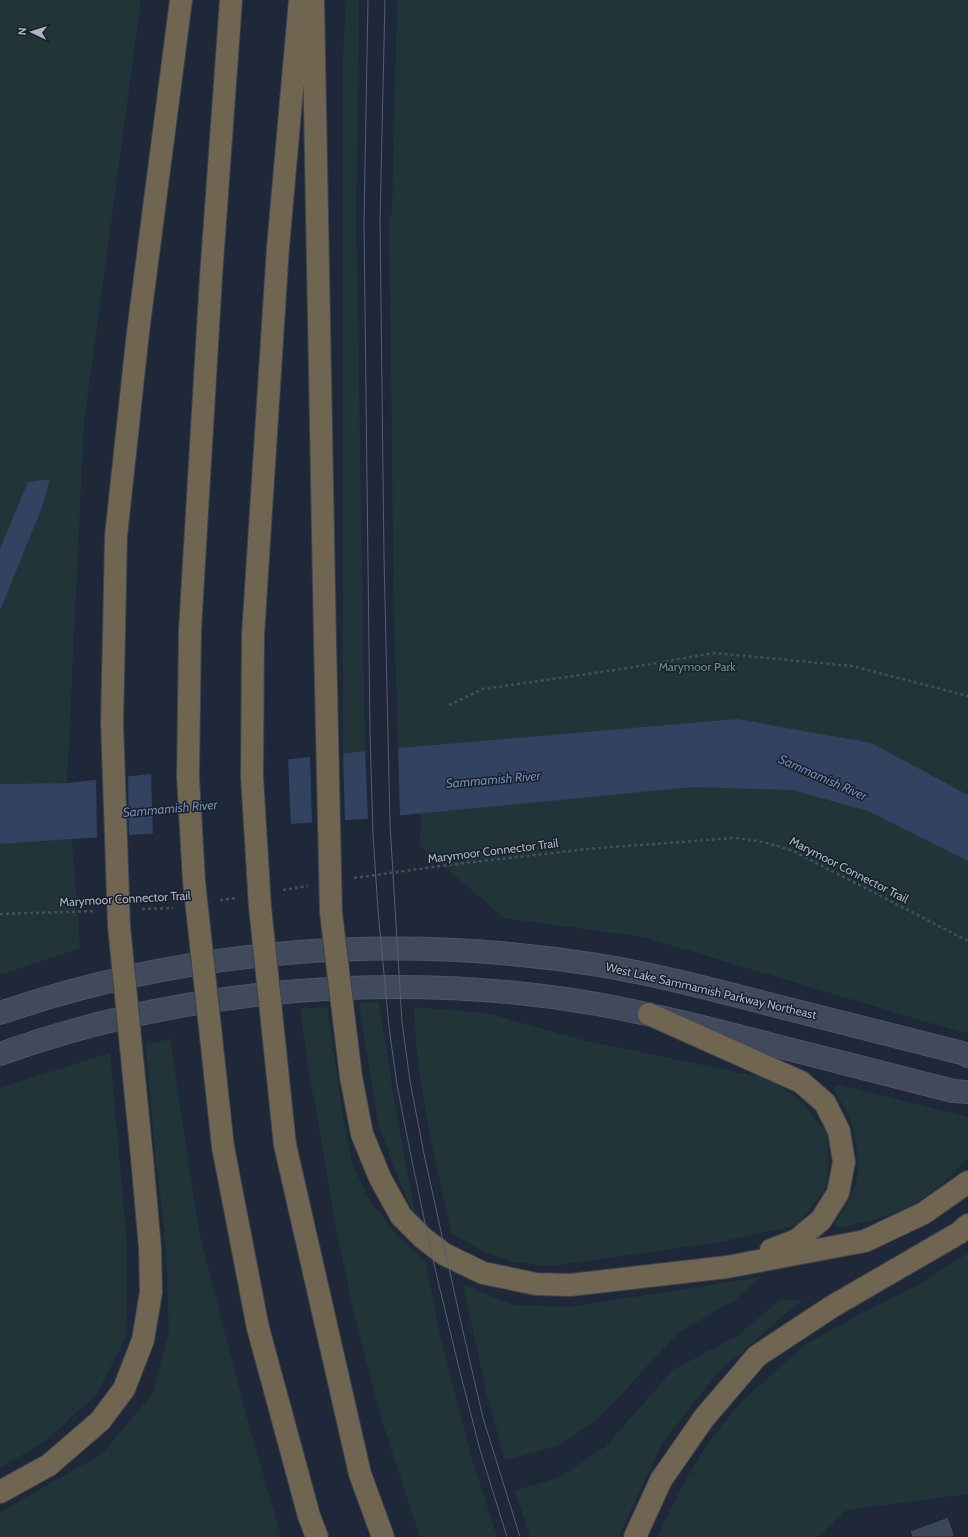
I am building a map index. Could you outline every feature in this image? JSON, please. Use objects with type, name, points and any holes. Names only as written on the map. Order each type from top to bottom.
[{"type":"highway","points":[[0,1492],[50,1465],[100,1421],[124,1389],[143,1340],[151,1292],[150,1248],[119,926],[112,722],[116,528],[138,332],[181,0]]},
{"type":"highway","points":[[231,0],[211,278],[190,630],[188,777],[194,881],[223,1147],[258,1328],[309,1516],[317,1537]]},
{"type":"highway","points":[[300,0],[278,247],[253,635],[252,776],[260,907],[285,1145],[360,1474],[384,1537]]},
{"type":"highway","points":[[313,0],[324,641],[331,913],[350,1077],[362,1134],[380,1178],[402,1216],[423,1238],[444,1254],[483,1273],[536,1284],[570,1285],[727,1267],[865,1241],[924,1213],[968,1182]]},
{"type":"highway","points":[[649,1014],[801,1082],[825,1103],[839,1131],[844,1162],[838,1193],[821,1220],[797,1240],[727,1267]]},
{"type":"highway","points":[[635,1537],[661,1480],[704,1418],[757,1356],[833,1306],[959,1233],[968,1224]]},
{"type":"main road","name":"West Lake Sammamish Parkway Northeast","points":[[0,1013],[72,991],[130,977],[246,957],[305,951],[364,948],[430,948],[482,951],[541,957],[600,965],[658,976],[946,1049],[968,1056]]},
{"type":"main road","points":[[0,1054],[112,1021],[249,996],[326,989],[427,988],[488,991],[542,996],[649,1014],[953,1091],[968,1092]]},
{"type":"path","points":[[449,705],[483,689],[622,669],[714,653],[852,666],[968,696]]},
{"type":"path","name":"Marymoor Connector Trail","points":[[353,878],[440,866],[587,849],[734,838],[750,839],[780,846],[795,852],[968,941]]},
{"type":"path","points":[[276,891],[315,884]]},
{"type":"path","points":[[214,901],[237,897]]},
{"type":"path","name":"Marymoor Connector Trail","points":[[135,910],[175,908]]},
{"type":"path","name":"Marymoor Connector Trail","points":[[0,914],[96,911]]},
{"type":"green space","points":[[0,0],[141,0],[84,423],[67,783],[0,784],[0,611],[43,505],[50,479],[28,483],[0,548]]},
{"type":"green space","points":[[346,0],[359,0],[356,216],[365,751],[343,754],[343,59]]},
{"type":"green space","name":"Marymoor Park","points":[[397,0],[968,0],[968,1033],[940,1026],[644,937],[504,918],[420,846],[423,747],[398,749],[394,608],[389,215],[392,215]]},
{"type":"green space","points":[[72,839],[80,948],[0,975],[0,844]]},
{"type":"green space","points":[[379,1002],[396,1112],[416,1219],[395,1170],[378,1123],[359,1003]]},
{"type":"green space","points":[[327,1007],[345,1129],[352,1164],[369,1199],[399,1238],[426,1262],[439,1332],[473,1463],[497,1537],[420,1537],[381,1417],[353,1309],[334,1219],[308,1066],[300,1009]]},
{"type":"green space","points":[[414,1007],[486,1013],[582,1040],[770,1079],[799,1099],[828,1135],[827,1186],[798,1225],[720,1242],[551,1266],[512,1262],[480,1250],[452,1233],[422,1092],[418,1064]]},
{"type":"green space","points":[[170,1039],[199,1232],[246,1415],[281,1537],[0,1537],[0,1512],[102,1454],[153,1393],[169,1332],[163,1215],[156,1163],[146,1045]]},
{"type":"green space","points":[[110,1053],[127,1243],[126,1337],[97,1394],[44,1442],[0,1468],[0,1088]]},
{"type":"green space","points":[[841,1085],[968,1117],[968,1158],[937,1188],[911,1206],[886,1216],[839,1228],[834,1226],[854,1188],[858,1173],[858,1155],[855,1137],[847,1112],[834,1090],[834,1086]]},
{"type":"green space","points":[[968,1253],[968,1494],[846,1510],[819,1537],[657,1537],[685,1481],[705,1448],[739,1404],[806,1344],[922,1283]]},
{"type":"green space","points":[[761,1277],[736,1299],[678,1333],[602,1415],[560,1445],[505,1460],[486,1391],[463,1284],[512,1305],[569,1307]]},
{"type":"green space","points":[[780,1300],[802,1300],[717,1373],[662,1444],[622,1529],[620,1537],[530,1537],[515,1491],[562,1476],[605,1447],[673,1370],[737,1336]]},
{"type":"water","points":[[50,479],[43,505],[0,611],[0,548],[28,482]]},
{"type":"water","name":"Sammamish River","points":[[737,719],[871,743],[968,795],[968,861],[868,811],[792,790],[693,787],[363,819],[0,844],[0,784],[67,783],[365,751]]},
{"type":"pier","points":[[398,747],[400,817],[368,820],[365,749]]},
{"type":"pier","points":[[343,752],[345,822],[312,824],[310,755]]},
{"type":"pier","points":[[288,758],[291,826],[153,836],[151,772]]},
{"type":"pier","points":[[128,775],[129,837],[97,839],[96,778]]},
{"type":"building","points":[[948,1517],[955,1537],[912,1537],[910,1531]]},
{"type":"tram line","points":[[368,0],[364,222],[370,734],[373,834],[378,910],[389,1027],[397,1085],[411,1156],[431,1252],[459,1368],[480,1450],[507,1537]]},
{"type":"tram line","points":[[385,0],[380,220],[384,556],[390,824],[402,1022],[410,1081],[424,1154],[462,1327],[483,1418],[520,1537]]}]
